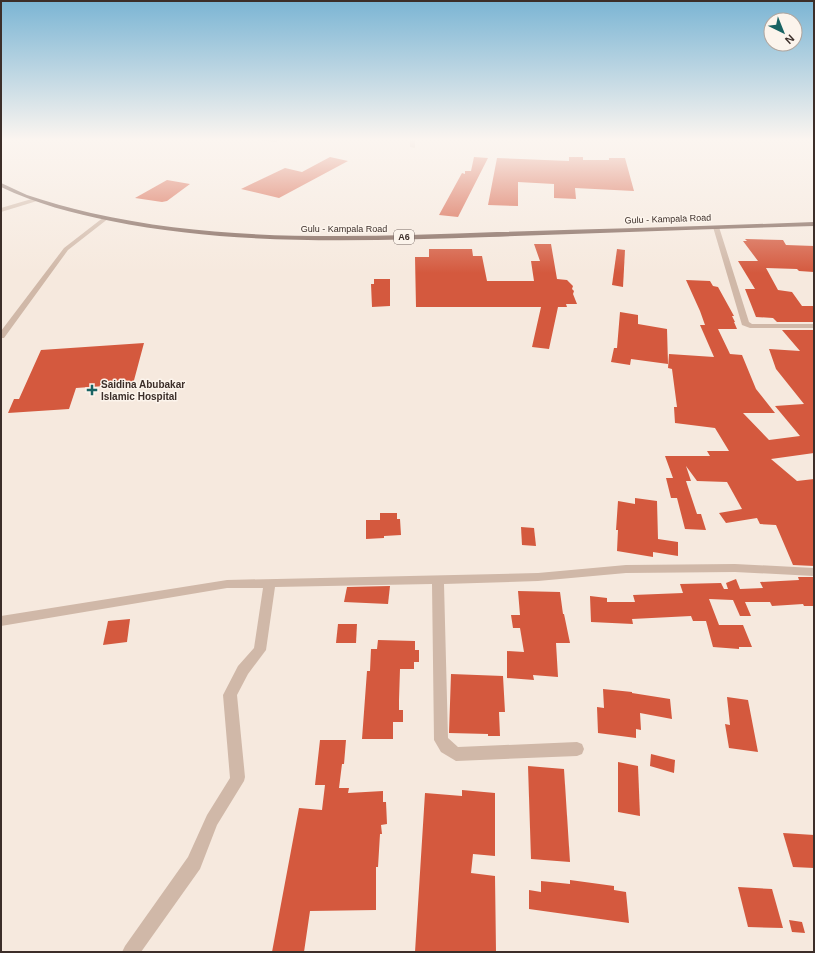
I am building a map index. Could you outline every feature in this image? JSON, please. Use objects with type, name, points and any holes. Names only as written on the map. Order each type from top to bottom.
[{"type":"main road","name":"Gulu - Kampala Road","points":[[1,185],[35,200],[106,218],[164,229],[188,232],[303,238],[417,237],[814,224]]},
{"type":"street","points":[[1,210],[35,200]]},
{"type":"street","points":[[1,336],[66,249],[106,218]]},
{"type":"street","points":[[716,227],[745,323],[750,326],[814,326]]},
{"type":"street","points":[[1,621],[227,584],[538,577],[626,569],[735,568],[814,572]]},
{"type":"street","points":[[438,580],[441,740],[446,748],[456,754],[577,749]]},
{"type":"street","points":[[131,952],[194,863],[212,820],[237,781],[238,777],[230,695],[240,675],[260,650],[270,583]]},
{"type":"building","points":[[161,183],[190,184],[167,201],[162,202],[135,198]]},
{"type":"building","points":[[253,183],[306,183],[279,198],[241,189]]},
{"type":"building","points":[[456,183],[475,183],[458,217],[439,215]]},
{"type":"building","points":[[492,183],[518,183],[518,206],[488,205]]},
{"type":"building","points":[[545,183],[632,183],[634,191],[575,188],[576,199],[554,198],[554,184]]},
{"type":"building","points":[[745,239],[783,240],[786,245],[814,246],[814,272],[799,271],[797,269],[766,268],[778,290],[792,292],[802,306],[814,306],[814,322],[777,322],[773,318],[756,317],[745,289],[755,289],[738,261],[758,261],[743,241],[747,241]]},
{"type":"building","points":[[534,244],[551,244],[557,279],[567,280],[573,286],[573,294],[577,304],[566,304],[567,307],[558,307],[549,349],[532,347],[541,307],[416,307],[415,257],[429,257],[429,249],[472,249],[473,256],[482,256],[487,281],[534,281],[531,261],[540,261]]},
{"type":"building","points":[[617,249],[625,250],[623,287],[612,285]]},
{"type":"building","points":[[374,279],[390,279],[390,306],[372,307],[371,284],[374,284]]},
{"type":"building","points":[[686,280],[710,281],[713,286],[718,287],[734,316],[732,316],[737,329],[718,329],[730,354],[742,355],[756,389],[775,413],[743,413],[769,440],[800,436],[775,406],[804,404],[776,369],[769,349],[800,351],[782,330],[814,330],[814,453],[771,459],[797,481],[814,479],[814,566],[793,565],[776,525],[760,524],[757,518],[726,523],[719,513],[742,509],[727,482],[697,481],[686,466],[691,481],[686,481],[697,514],[701,514],[706,530],[685,529],[677,498],[671,498],[666,478],[673,478],[665,456],[710,456],[707,451],[729,451],[715,428],[675,423],[674,407],[677,407],[672,369],[668,368],[669,354],[714,357],[700,325],[705,325],[700,311]]},
{"type":"building","points":[[620,312],[638,315],[638,324],[667,329],[668,364],[631,359],[630,365],[611,362],[614,348],[617,348]]},
{"type":"building","points":[[144,343],[133,384],[76,388],[69,409],[8,413],[14,399],[19,399],[41,350]]},
{"type":"building","points":[[635,498],[657,501],[658,539],[678,542],[678,556],[653,552],[653,557],[617,551],[618,530],[616,530],[618,501],[635,504]]},
{"type":"building","points":[[380,513],[397,513],[397,519],[400,519],[401,535],[366,539],[366,520],[380,520]]},
{"type":"building","points":[[521,527],[534,528],[536,546],[522,545]]},
{"type":"building","points":[[798,577],[814,577],[814,606],[804,606],[803,604],[772,606],[770,602],[745,602],[751,616],[740,616],[733,600],[709,599],[719,625],[743,625],[752,647],[739,647],[739,649],[713,647],[706,621],[693,621],[691,616],[632,619],[633,624],[591,622],[590,596],[607,598],[607,602],[635,602],[633,595],[683,593],[680,584],[721,583],[724,589],[728,589],[726,583],[736,579],[740,589],[763,588],[760,582],[799,580]]},
{"type":"building","points":[[390,586],[388,604],[344,602],[347,587]]},
{"type":"building","points":[[518,591],[560,592],[563,614],[570,643],[556,643],[558,677],[533,675],[534,680],[507,678],[507,651],[524,652],[520,628],[513,628],[511,615],[520,615]]},
{"type":"building","points":[[130,619],[127,642],[103,645],[108,621]]},
{"type":"building","points":[[338,624],[357,624],[356,643],[336,643]]},
{"type":"building","points":[[378,640],[415,641],[415,650],[419,650],[419,662],[414,662],[414,669],[400,669],[399,710],[403,710],[403,722],[393,722],[393,739],[362,739],[367,671],[370,671],[371,649],[377,649]]},
{"type":"building","points":[[451,674],[503,676],[505,712],[499,712],[500,736],[488,736],[488,734],[449,733]]},
{"type":"building","points":[[603,689],[632,692],[670,699],[672,719],[640,713],[641,730],[636,729],[636,738],[598,733],[597,707],[604,708]]},
{"type":"building","points":[[727,697],[748,700],[758,752],[729,748],[725,724],[730,725]]},
{"type":"building","points":[[320,740],[346,740],[344,764],[342,764],[339,788],[349,788],[348,793],[383,791],[383,802],[386,802],[387,824],[381,825],[382,834],[380,834],[378,867],[376,867],[376,910],[310,911],[304,952],[272,952],[299,808],[322,810],[325,785],[315,785]]},
{"type":"building","points":[[651,754],[675,760],[674,773],[650,766]]},
{"type":"building","points":[[618,762],[638,766],[640,816],[618,812]]},
{"type":"building","points":[[528,766],[564,769],[570,862],[531,859]]},
{"type":"building","points":[[462,790],[495,793],[495,856],[473,854],[471,873],[495,876],[496,952],[415,952],[425,793],[462,796]]},
{"type":"building","points":[[783,833],[814,835],[814,868],[793,867]]},
{"type":"building","points":[[570,880],[614,886],[614,890],[626,892],[629,923],[529,909],[529,890],[541,892],[541,881],[570,884]]},
{"type":"building","points":[[738,887],[772,889],[783,928],[748,927]]},
{"type":"building","points":[[789,920],[802,922],[805,933],[792,932]]},
{"type":"place","name":"Saidina Abubakar Islamic Hospital","points":[[92,390]]}]
